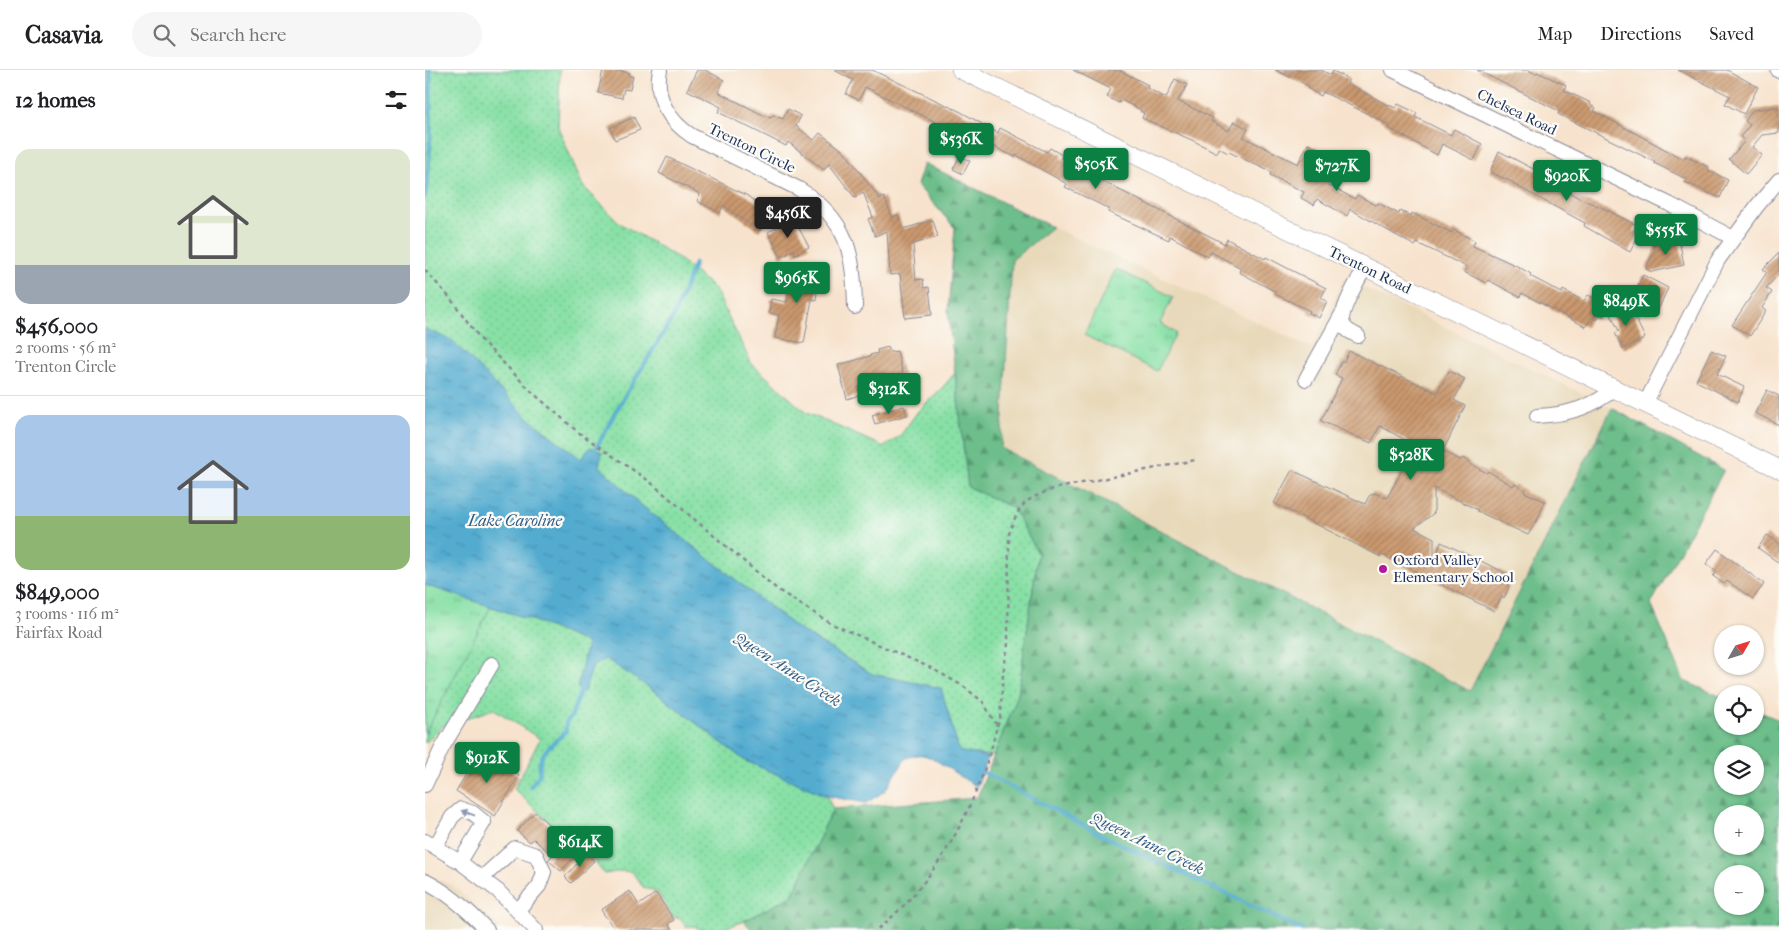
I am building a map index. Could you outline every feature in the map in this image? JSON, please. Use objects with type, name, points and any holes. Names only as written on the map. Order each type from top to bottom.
[{"type":"main road","name":"Trenton Road","points":[[961,70],[983,75],[1365,267],[1779,470]]},
{"type":"street","name":"Trenton Circle","points":[[660,70],[659,88],[663,105],[668,115],[680,128],[692,136],[799,189],[812,197],[833,217],[847,243],[851,257],[855,288],[855,307]]},
{"type":"street","name":"Chelsea Road","points":[[1393,70],[1669,204],[1733,238]]},
{"type":"street","points":[[1645,404],[1709,276],[1733,238],[1779,180]]},
{"type":"street","points":[[1306,379],[1342,314],[1365,267]]},
{"type":"street","points":[[1342,314],[1343,324],[1349,332],[1358,336]]},
{"type":"street","points":[[1537,416],[1556,415],[1593,405],[1614,389]]},
{"type":"street","points":[[425,785],[442,748],[492,664]]},
{"type":"street","points":[[460,862],[484,822],[473,813],[461,809],[430,844],[482,878],[518,910],[536,930]]},
{"type":"street","points":[[482,878],[515,848],[537,854],[543,872],[539,886],[518,910]]},
{"type":"street","points":[[425,881],[438,888],[469,911],[487,930]]},
{"type":"path","points":[[425,270],[450,298],[492,352],[533,393],[591,441],[649,482],[715,539],[784,594],[829,623],[931,668],[963,686],[983,702],[997,726]]},
{"type":"path","points":[[877,930],[891,919],[935,869],[961,826],[989,758],[1000,719],[1003,674],[1008,644],[1009,534],[1015,517],[1023,504],[1035,496],[1053,489],[1195,460]]},
{"type":"shaded area","name":"Oxford Valley Elementary School","points":[[1052,227],[1312,348],[1344,278],[1612,408],[1470,691],[1000,448],[1012,260]]},
{"type":"shaded area","points":[[425,874],[452,885],[502,930],[425,930]]},
{"type":"green space","points":[[425,70],[560,70],[558,127],[583,186],[621,224],[675,256],[715,289],[751,363],[805,412],[884,447],[900,436],[918,411],[955,373],[968,487],[1013,508],[1038,553],[1018,695],[994,756],[959,752],[941,688],[872,674],[798,629],[641,505],[598,466],[602,452],[590,448],[581,459],[528,418],[425,329]]},
{"type":"green space","points":[[924,163],[1052,227],[1012,260],[1001,448],[1470,691],[1612,408],[1724,470],[1651,604],[1684,681],[1714,694],[1714,735],[1764,735],[1764,714],[1779,720],[1779,930],[752,930],[744,921],[792,896],[833,809],[977,798],[1018,695],[1038,553],[1013,508],[968,487],[948,311],[955,228],[917,185]]},
{"type":"green space","points":[[1116,269],[1173,297],[1160,323],[1176,333],[1157,371],[1084,335]]},
{"type":"green space","points":[[425,585],[535,621],[588,643],[584,692],[593,665],[606,658],[657,693],[744,760],[827,796],[833,809],[792,896],[744,921],[720,930],[700,930],[695,926],[686,926],[679,917],[674,918],[657,892],[643,887],[632,872],[622,871],[604,874],[586,850],[580,851],[514,789],[540,739],[494,709],[443,726],[425,743]]},
{"type":"green space","points":[[425,585],[491,606],[425,734]]},
{"type":"water","name":"Lake Caroline","points":[[425,329],[453,341],[528,418],[581,459],[590,447],[602,452],[599,466],[641,505],[798,629],[872,674],[941,688],[959,751],[988,757],[977,786],[934,759],[918,755],[906,758],[885,791],[866,803],[827,796],[744,760],[657,693],[606,659],[593,665],[584,692],[577,688],[587,643],[535,621],[425,585]]},
{"type":"building","points":[[603,70],[617,70],[630,73],[629,76],[633,76],[630,90],[624,89],[622,98],[598,93]]},
{"type":"building","points":[[697,70],[705,70],[724,80],[718,92],[765,116],[771,118],[773,115],[783,119],[788,109],[801,116],[796,126],[814,140],[820,133],[845,152],[880,199],[884,197],[892,217],[898,215],[903,229],[933,220],[938,237],[913,244],[916,280],[923,279],[924,288],[929,287],[932,315],[905,318],[900,274],[890,275],[887,231],[875,236],[868,219],[873,217],[863,192],[855,198],[829,164],[824,170],[788,142],[786,146],[718,112],[721,107],[687,90]]},
{"type":"building","points":[[834,70],[872,70],[961,112],[998,133],[1000,128],[1047,152],[1050,148],[1062,155],[1061,158],[1099,177],[1098,179],[1225,244],[1227,239],[1265,259],[1266,257],[1326,288],[1321,298],[1327,301],[1319,318],[1309,313],[1310,311],[1275,294],[1276,292],[1239,272],[1241,268],[1211,252],[1208,257],[1170,236],[1169,240],[1108,212],[1109,209],[1065,187],[1067,184],[1016,155],[1015,157],[982,141],[981,144],[961,133],[955,143],[943,137],[948,128],[865,87],[859,100],[846,94],[853,80]]},
{"type":"building","points":[[1073,70],[1119,70],[1148,85],[1147,88],[1166,98],[1175,79],[1187,85],[1178,101],[1213,118],[1211,121],[1229,131],[1234,121],[1248,129],[1243,137],[1298,164],[1308,144],[1318,149],[1311,165],[1325,172],[1323,176],[1330,180],[1328,185],[1355,199],[1357,195],[1399,214],[1400,211],[1411,216],[1412,213],[1452,233],[1454,230],[1475,241],[1473,246],[1517,266],[1531,274],[1530,276],[1562,293],[1563,290],[1584,301],[1588,295],[1605,304],[1597,320],[1591,317],[1586,327],[1522,293],[1520,297],[1488,280],[1486,283],[1464,272],[1467,267],[1417,243],[1415,246],[1350,209],[1347,216],[1317,199],[1314,205],[1301,198],[1304,192],[1270,175],[1271,172],[1219,148],[1217,153],[1142,118],[1144,113],[1141,110],[1121,100],[1119,103],[1107,97],[1111,89]]},
{"type":"building","points":[[1275,70],[1321,70],[1331,75],[1333,71],[1349,79],[1347,83],[1386,104],[1396,108],[1398,104],[1417,113],[1415,117],[1451,135],[1454,129],[1482,144],[1474,160],[1442,144],[1437,155],[1389,128],[1390,126],[1378,119],[1323,92],[1321,96],[1307,88],[1309,86]]},
{"type":"building","points":[[1477,70],[1528,70],[1566,85],[1564,90],[1591,103],[1590,105],[1596,108],[1594,111],[1683,159],[1685,156],[1709,167],[1708,170],[1728,180],[1720,198],[1685,182],[1686,179],[1655,162],[1558,114],[1559,111]]},
{"type":"building","points":[[1678,70],[1727,70],[1758,87],[1744,114],[1725,104],[1730,96]]},
{"type":"building","points":[[1779,107],[1779,133],[1762,135],[1752,147],[1762,155],[1746,174],[1729,159],[1745,141],[1740,137],[1750,125],[1745,121],[1753,110]]},
{"type":"building","points":[[634,117],[640,130],[615,140],[610,128]]},
{"type":"building","points":[[1499,151],[1541,173],[1539,176],[1581,199],[1636,225],[1633,231],[1639,234],[1630,252],[1584,226],[1585,223],[1514,183],[1490,172]]},
{"type":"building","points":[[960,156],[970,161],[963,174],[953,169]]},
{"type":"building","points":[[667,157],[746,195],[772,213],[759,231],[723,205],[720,213],[697,201],[700,194],[659,173]]},
{"type":"building","points":[[794,219],[809,247],[794,255],[795,250],[781,257],[768,232]]},
{"type":"building","points":[[1679,239],[1684,265],[1652,272],[1646,269],[1655,249],[1654,244]]},
{"type":"building","points":[[1779,253],[1779,274],[1766,288],[1772,292],[1762,308],[1766,311],[1750,336],[1732,325],[1767,272],[1763,269]]},
{"type":"building","points":[[793,264],[820,268],[816,300],[812,299],[804,343],[775,338],[779,315],[769,313],[771,299],[787,302]]},
{"type":"building","points":[[1643,275],[1668,288],[1658,310],[1652,307],[1649,313],[1629,304]]},
{"type":"building","points":[[1628,303],[1645,338],[1623,349],[1615,333],[1619,331],[1606,304],[1623,312]]},
{"type":"building","points":[[888,347],[890,352],[897,351],[903,375],[858,387],[860,395],[847,399],[838,365],[871,356],[878,353],[877,350]]},
{"type":"building","points":[[1711,350],[1726,356],[1717,374],[1744,387],[1738,402],[1696,381]]},
{"type":"building","points":[[1349,351],[1437,393],[1449,371],[1465,379],[1454,400],[1465,406],[1443,451],[1460,460],[1462,458],[1487,473],[1488,471],[1513,486],[1515,484],[1525,490],[1524,492],[1545,501],[1537,521],[1528,535],[1434,488],[1434,513],[1414,528],[1434,538],[1434,564],[1441,542],[1512,576],[1507,585],[1509,587],[1504,598],[1502,596],[1494,611],[1274,503],[1292,470],[1365,504],[1369,496],[1374,493],[1387,498],[1407,461],[1400,458],[1409,442],[1380,426],[1371,443],[1321,421],[1342,378],[1335,375]]},
{"type":"building","points":[[1767,390],[1779,396],[1779,425],[1755,413]]},
{"type":"building","points":[[904,406],[907,415],[875,424],[872,415]]},
{"type":"building","points":[[1767,535],[1779,543],[1779,563],[1758,548]]},
{"type":"building","points":[[1717,549],[1764,584],[1753,599],[1727,581],[1724,584],[1713,576],[1717,572],[1706,564]]},
{"type":"building","points":[[480,751],[519,776],[495,816],[456,791]]},
{"type":"building","points":[[535,812],[579,852],[561,871],[548,860],[552,856],[534,839],[530,842],[517,831]]},
{"type":"building","points":[[587,853],[594,861],[571,883],[565,877]]},
{"type":"building","points":[[630,891],[639,905],[656,893],[674,920],[668,924],[672,930],[615,930],[601,910]]},
{"type":"waterway","points":[[425,198],[430,150],[430,70]]},
{"type":"waterway","points":[[594,452],[617,409],[673,317],[695,263]]},
{"type":"waterway","points":[[530,787],[540,774],[539,766],[543,754],[566,731],[566,723],[571,717],[581,690]]},
{"type":"waterway","name":"Queen Anne Creek","points":[[979,770],[1102,835],[1302,930]]},
{"type":"place","name":"Oxford Valley Elementary School","points":[[1383,569]]}]
